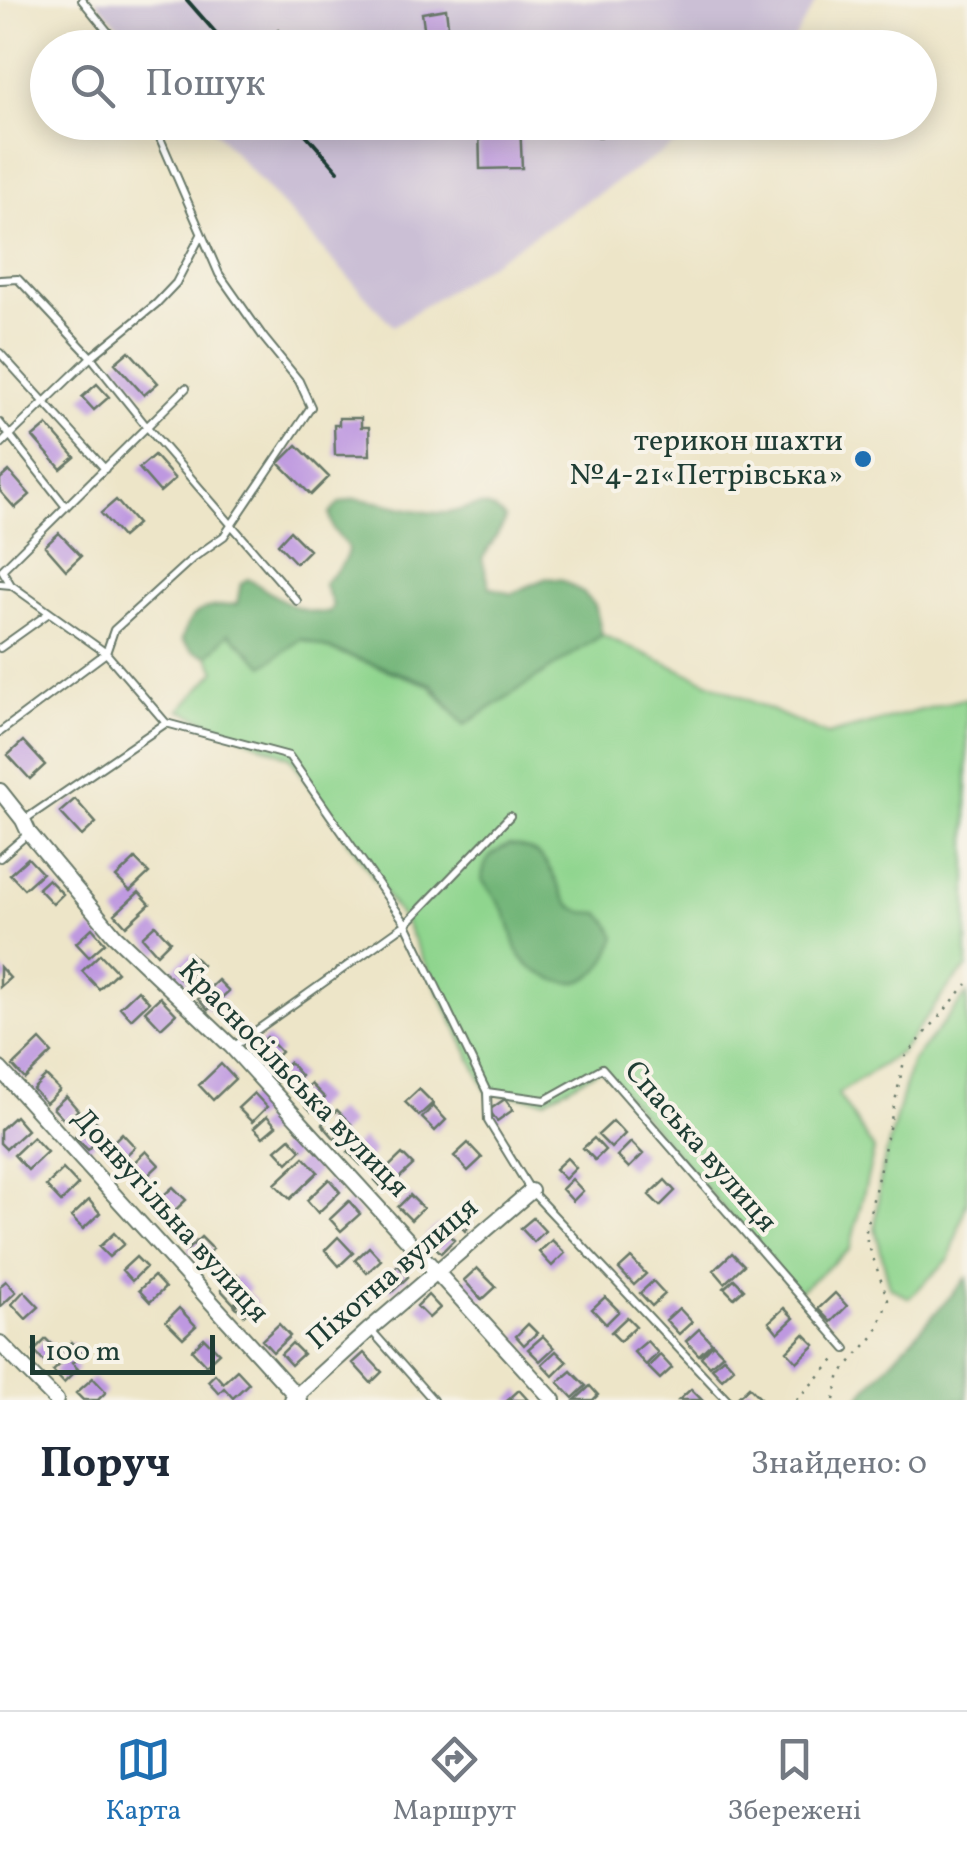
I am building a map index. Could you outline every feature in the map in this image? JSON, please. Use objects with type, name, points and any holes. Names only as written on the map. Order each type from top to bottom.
[{"type":"street","name":"Красносільська вулиця","points":[[0,791],[114,935],[232,1047],[553,1400]]},
{"type":"street","name":"Донвугільна вулиця","points":[[0,1070],[296,1399]]},
{"type":"street","name":"Піхотна вулиця","points":[[296,1399],[370,1329],[531,1191]]},
{"type":"street","points":[[0,1343],[56,1400]]},
{"type":"lane","points":[[82,0],[106,30]]},
{"type":"lane","points":[[0,732],[106,652],[114,630],[192,558],[224,536],[311,408],[299,381],[219,274],[161,140]]},
{"type":"lane","points":[[0,445],[176,284],[202,235]]},
{"type":"lane","points":[[0,280],[18,279],[92,358],[297,600]]},
{"type":"lane","points":[[0,353],[105,469]]},
{"type":"lane","points":[[186,388],[2,570],[11,585],[106,652],[166,722],[290,756],[406,924],[487,1092],[488,1121],[531,1191],[728,1400]]},
{"type":"lane","points":[[0,424],[66,507]]},
{"type":"lane","points":[[0,584],[11,585]]},
{"type":"lane","points":[[0,648],[49,613]]},
{"type":"lane","points":[[0,858],[26,827],[166,722]]},
{"type":"lane","points":[[232,1047],[406,924],[510,816]]},
{"type":"lane","name":"Спаська вулиця","points":[[487,1092],[545,1100],[602,1068],[846,1349]]},
{"type":"lane","points":[[370,1329],[432,1400]]},
{"type":"path","points":[[834,1400],[840,1374],[875,1335],[888,1300],[865,1235],[905,1057],[967,984]]},
{"type":"path","points":[[796,1400],[846,1349]]},
{"type":"shaded area","points":[[95,0],[817,0],[800,30],[123,30]]},
{"type":"shaded area","points":[[223,140],[682,140],[393,326]]},
{"type":"green space","points":[[354,499],[429,512],[473,506],[496,511],[505,518],[503,525],[482,559],[490,587],[511,594],[547,578],[561,580],[595,605],[602,635],[464,725],[432,684],[301,639],[264,666],[229,633],[208,656],[193,651],[182,640],[190,620],[201,610],[237,604],[241,583],[248,579],[297,607],[329,612],[333,605],[324,583],[343,562],[348,547],[333,529],[330,514],[339,503]]},
{"type":"green space","points":[[229,633],[301,639],[429,685],[464,725],[602,635],[827,735],[967,698],[967,968],[901,1052],[838,1094],[874,1150],[850,1249],[797,1293],[602,1068],[545,1100],[487,1092],[406,924],[290,757],[180,710],[216,671],[208,656]]},
{"type":"green space","points":[[509,845],[539,855],[572,906],[583,912],[600,913],[609,923],[616,937],[606,960],[591,976],[582,981],[559,981],[536,971],[522,958],[506,915],[482,880],[489,858]]},
{"type":"green space","points":[[967,994],[967,1200],[950,1258],[909,1298],[890,1287],[875,1228],[881,1173],[911,1063]]},
{"type":"green space","points":[[967,1278],[967,1400],[857,1400]]},
{"type":"building","points":[[446,9],[449,30],[424,30],[422,13]]},
{"type":"building","points":[[479,140],[521,140],[522,168],[480,169]]},
{"type":"building","points":[[129,351],[158,383],[144,395],[115,363]]},
{"type":"building","points":[[97,384],[109,397],[94,410],[82,397]]},
{"type":"building","points":[[339,418],[361,418],[361,427],[369,427],[370,455],[335,455],[334,425],[339,425]]},
{"type":"building","points":[[47,425],[75,457],[61,469],[33,437]]},
{"type":"building","points":[[297,445],[329,477],[311,495],[279,463]]},
{"type":"building","points":[[154,455],[175,479],[160,492],[139,468]]},
{"type":"building","points":[[9,471],[30,495],[15,508],[0,491],[0,479]]},
{"type":"building","points":[[116,500],[137,524],[122,537],[101,513]]},
{"type":"building","points":[[290,531],[309,550],[296,563],[278,544]]},
{"type":"building","points":[[59,533],[81,556],[66,570],[45,546]]},
{"type":"building","points":[[23,741],[45,765],[30,779],[8,755]]},
{"type":"building","points":[[75,799],[96,823],[82,836],[60,812]]},
{"type":"building","points":[[28,858],[42,873],[24,889],[10,874]]},
{"type":"building","points":[[135,859],[149,873],[130,891],[116,877]]},
{"type":"building","points":[[48,879],[63,894],[53,904],[38,888]]},
{"type":"building","points":[[139,892],[150,904],[126,926],[115,914]]},
{"type":"building","points":[[155,925],[170,941],[157,954],[142,937]]},
{"type":"building","points":[[92,928],[105,943],[89,957],[76,943]]},
{"type":"building","points":[[190,953],[202,965],[184,983],[172,970]]},
{"type":"building","points":[[100,954],[117,972],[99,989],[82,971]]},
{"type":"building","points":[[0,967],[10,978],[0,987]]},
{"type":"building","points":[[218,980],[229,991],[208,1010],[198,999]]},
{"type":"building","points":[[138,990],[149,1002],[131,1019],[120,1007]]},
{"type":"building","points":[[160,997],[176,1014],[161,1028],[145,1011]]},
{"type":"building","points":[[267,1037],[281,1052],[269,1064],[255,1049]]},
{"type":"building","points":[[40,1040],[52,1053],[25,1079],[13,1066]]},
{"type":"building","points":[[289,1062],[301,1076],[290,1087],[277,1073]]},
{"type":"building","points":[[221,1064],[235,1079],[213,1100],[199,1085]]},
{"type":"building","points":[[46,1076],[60,1090],[46,1103],[33,1089]]},
{"type":"building","points":[[311,1084],[325,1098],[311,1111],[297,1096]]},
{"type":"building","points":[[419,1089],[433,1103],[419,1116],[405,1102]]},
{"type":"building","points":[[254,1093],[267,1107],[252,1122],[238,1108]]},
{"type":"building","points":[[66,1096],[78,1110],[66,1122],[53,1108]]},
{"type":"building","points":[[505,1099],[513,1110],[497,1121],[489,1110]]},
{"type":"building","points":[[433,1106],[446,1120],[435,1131],[422,1118]]},
{"type":"building","points":[[337,1110],[351,1124],[335,1139],[322,1124]]},
{"type":"building","points":[[15,1116],[27,1130],[6,1149],[0,1143],[0,1130]]},
{"type":"building","points":[[267,1116],[276,1126],[263,1137],[254,1128]]},
{"type":"building","points":[[94,1119],[106,1132],[88,1150],[75,1137]]},
{"type":"building","points":[[613,1121],[625,1134],[611,1148],[598,1135]]},
{"type":"building","points":[[122,1133],[135,1147],[119,1162],[106,1149]]},
{"type":"building","points":[[33,1137],[47,1152],[28,1170],[14,1155]]},
{"type":"building","points":[[290,1138],[301,1150],[288,1163],[276,1150]]},
{"type":"building","points":[[594,1138],[605,1150],[595,1160],[583,1148]]},
{"type":"building","points":[[362,1139],[375,1152],[361,1165],[348,1152]]},
{"type":"building","points":[[631,1142],[643,1154],[629,1168],[617,1156]]},
{"type":"building","points":[[468,1143],[482,1158],[468,1171],[454,1156]]},
{"type":"building","points":[[146,1151],[159,1165],[143,1180],[130,1166]]},
{"type":"building","points":[[402,1154],[413,1165],[385,1191],[375,1180]]},
{"type":"building","points":[[304,1157],[318,1172],[290,1199],[275,1184]]},
{"type":"building","points":[[567,1158],[576,1168],[565,1179],[555,1169]]},
{"type":"building","points":[[63,1169],[78,1185],[61,1202],[46,1186]]},
{"type":"building","points":[[329,1179],[340,1192],[318,1213],[307,1200]]},
{"type":"building","points":[[572,1179],[583,1191],[573,1201],[562,1189]]},
{"type":"building","points":[[665,1180],[675,1191],[660,1206],[649,1195]]},
{"type":"building","points":[[173,1187],[186,1200],[168,1217],[155,1203]]},
{"type":"building","points":[[410,1195],[423,1208],[411,1220],[398,1207]]},
{"type":"building","points":[[89,1200],[100,1213],[83,1229],[71,1217]]},
{"type":"building","points":[[349,1201],[360,1214],[341,1231],[330,1219]]},
{"type":"building","points":[[462,1211],[473,1223],[465,1231],[454,1219]]},
{"type":"building","points":[[533,1218],[545,1231],[534,1242],[521,1228]]},
{"type":"building","points":[[438,1224],[454,1240],[441,1253],[425,1236]]},
{"type":"building","points":[[114,1233],[124,1244],[109,1257],[99,1247]]},
{"type":"building","points":[[201,1237],[213,1249],[199,1262],[187,1250]]},
{"type":"building","points":[[338,1237],[353,1253],[339,1266],[325,1250]]},
{"type":"building","points":[[552,1240],[565,1253],[552,1266],[539,1252]]},
{"type":"building","points":[[369,1247],[381,1260],[367,1273],[355,1260]]},
{"type":"building","points":[[732,1253],[744,1265],[725,1283],[714,1270]]},
{"type":"building","points":[[136,1257],[146,1267],[132,1281],[122,1270]]},
{"type":"building","points":[[631,1258],[646,1274],[634,1285],[619,1269]]},
{"type":"building","points":[[398,1265],[408,1277],[392,1292],[382,1280]]},
{"type":"building","points":[[477,1268],[496,1287],[482,1300],[464,1280]]},
{"type":"building","points":[[237,1275],[250,1289],[234,1304],[221,1290]]},
{"type":"building","points":[[154,1276],[165,1288],[150,1302],[139,1290]]},
{"type":"building","points":[[734,1279],[744,1289],[734,1298],[724,1288]]},
{"type":"building","points":[[6,1281],[16,1292],[0,1307],[0,1286]]},
{"type":"building","points":[[653,1281],[665,1294],[652,1306],[640,1293]]},
{"type":"building","points":[[24,1291],[39,1307],[26,1319],[12,1304]]},
{"type":"building","points":[[249,1293],[257,1302],[244,1315],[235,1306]]},
{"type":"building","points":[[835,1293],[847,1306],[831,1322],[818,1309]]},
{"type":"building","points":[[428,1295],[440,1308],[429,1318],[417,1306]]},
{"type":"building","points":[[605,1297],[619,1311],[606,1324],[592,1309]]},
{"type":"building","points":[[179,1308],[196,1326],[183,1338],[166,1321]]},
{"type":"building","points":[[679,1308],[692,1322],[679,1334],[666,1320]]},
{"type":"building","points":[[784,1308],[794,1318],[778,1333],[769,1322]]},
{"type":"building","points":[[627,1317],[636,1326],[620,1341],[611,1332]]},
{"type":"building","points":[[279,1324],[290,1336],[273,1352],[262,1340]]},
{"type":"building","points":[[528,1324],[537,1333],[524,1345],[516,1336]]},
{"type":"building","points":[[699,1329],[712,1343],[699,1355],[686,1341]]},
{"type":"building","points":[[804,1334],[815,1345],[797,1362],[787,1351]]},
{"type":"building","points":[[543,1336],[554,1348],[540,1361],[528,1349]]},
{"type":"building","points":[[204,1338],[219,1353],[206,1365],[192,1350]]},
{"type":"building","points":[[46,1339],[58,1351],[45,1363],[34,1351]]},
{"type":"building","points":[[647,1341],[658,1353],[646,1365],[634,1352]]},
{"type":"building","points":[[71,1342],[82,1354],[72,1363],[78,1369],[64,1383],[53,1371],[66,1359],[60,1353]]},
{"type":"building","points":[[292,1343],[303,1354],[291,1365],[281,1354]]},
{"type":"building","points":[[713,1344],[723,1354],[710,1366],[701,1357]]},
{"type":"building","points":[[556,1351],[567,1362],[553,1376],[542,1364]]},
{"type":"building","points":[[364,1353],[382,1372],[371,1383],[353,1363]]},
{"type":"building","points":[[660,1355],[672,1368],[660,1379],[648,1367]]},
{"type":"building","points":[[724,1357],[734,1368],[722,1379],[712,1368]]},
{"type":"building","points":[[237,1370],[249,1383],[233,1398],[224,1388],[219,1393],[208,1381],[215,1374],[223,1383]]},
{"type":"building","points":[[571,1371],[586,1386],[573,1398],[558,1382]]},
{"type":"building","points":[[93,1378],[106,1392],[98,1400],[83,1400],[76,1393]]},
{"type":"building","points":[[590,1386],[598,1395],[593,1400],[575,1400]]},
{"type":"building","points":[[749,1387],[758,1400],[735,1400]]},
{"type":"building","points":[[691,1389],[702,1400],[679,1400]]},
{"type":"building","points":[[519,1390],[528,1400],[508,1400]]},
{"type":"railway","points":[[187,0],[213,30]]},
{"type":"railway","points":[[311,140],[338,171]]},
{"type":"place","name":"терикон шахти №4-21«Петрівська»","points":[[863,459]]}]
